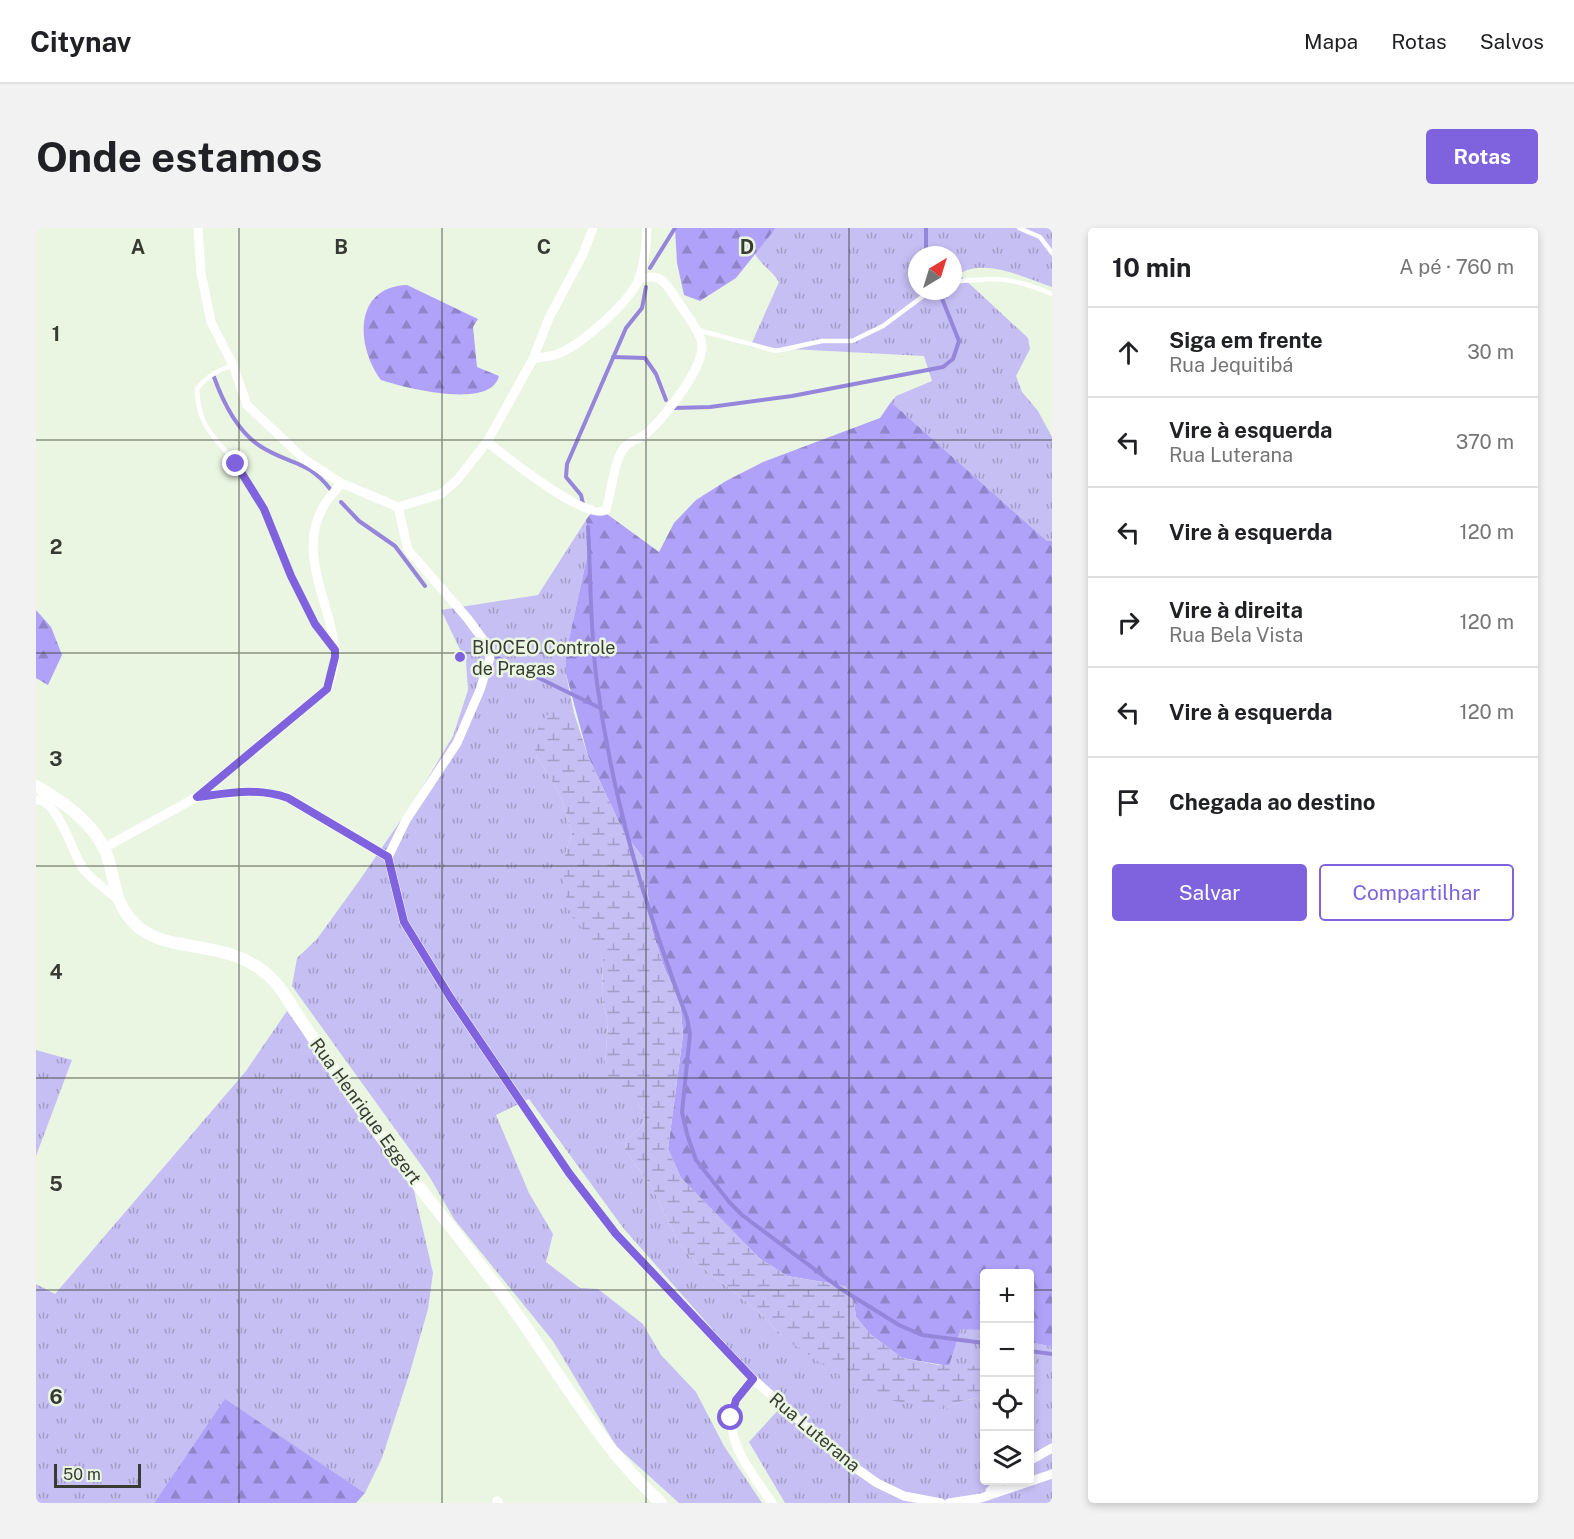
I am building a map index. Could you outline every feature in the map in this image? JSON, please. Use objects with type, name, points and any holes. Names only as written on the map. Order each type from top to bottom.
[{"type":"street","points":[[198,228],[201,273],[211,322],[233,365],[248,405],[304,459],[341,483],[398,507],[441,494],[457,480],[486,442],[533,359],[549,318],[583,254],[593,228]]},
{"type":"street","points":[[533,359],[560,353],[605,321],[639,279],[647,228]]},
{"type":"street","points":[[486,442],[556,492],[594,512],[606,510],[617,463],[624,448],[646,435],[691,378],[699,363],[702,342],[696,329],[663,280],[651,276],[639,279]]},
{"type":"street","points":[[104,848],[197,797],[327,689],[333,672],[335,650],[324,601],[316,580],[314,536],[322,509],[341,483]]},
{"type":"street","points":[[197,797],[246,791],[275,794],[288,798],[388,857],[406,820],[457,743],[480,690],[490,658],[487,645],[468,619],[408,550],[398,507]]},
{"type":"street","name":"Rua Henrique Eggert","points":[[36,786],[66,802],[104,848],[117,899],[133,922],[148,934],[238,955],[258,965],[276,983],[355,1101],[510,1305],[597,1431],[631,1476],[661,1503]]},
{"type":"street","points":[[36,800],[52,807],[83,869],[117,899]]},
{"type":"street","name":"Rua Luterana","points":[[388,857],[404,922],[450,997],[569,1173],[616,1234],[753,1379],[840,1457],[877,1483],[904,1496],[941,1503]]},
{"type":"street","points":[[753,1379],[736,1400],[731,1418],[732,1438],[772,1503]]},
{"type":"street","points":[[1034,1458],[1052,1448]]},
{"type":"street","points":[[949,1503],[981,1498],[1052,1474]]},
{"type":"street","points":[[981,1498],[997,1485]]},
{"type":"lane","points":[[1019,228],[1040,237],[1052,253]]},
{"type":"lane","points":[[962,281],[993,277],[1029,284],[1052,294]]},
{"type":"lane","points":[[696,329],[776,351],[822,341],[852,341],[883,326],[918,300]]},
{"type":"lane","points":[[233,365],[213,373],[203,380],[197,389],[205,428],[236,464],[264,509],[291,576],[315,624],[335,650]]},
{"type":"green space","points":[[675,228],[776,228],[736,278],[700,301],[684,295],[677,263]]},
{"type":"green space","points":[[776,228],[1052,228],[1052,287],[1006,271],[981,268],[962,272],[962,246],[908,246],[908,300],[962,300],[962,277],[1028,338],[1030,349],[1016,376],[1022,392],[1038,411],[1052,437],[1052,541],[1047,541],[891,402],[896,396],[932,381],[924,356],[750,347],[779,282],[755,254]]},
{"type":"green space","points":[[407,285],[478,319],[473,327],[477,367],[499,376],[493,386],[481,392],[446,394],[408,388],[381,380],[367,351],[364,320],[368,307],[377,296],[389,288]]},
{"type":"green space","points":[[891,402],[1047,541],[1052,541],[1052,1347],[1034,1343],[1034,1269],[980,1269],[980,1330],[961,1329],[949,1366],[902,1358],[870,1334],[856,1317],[854,1302],[829,1283],[787,1276],[759,1258],[681,1178],[668,1149],[683,1035],[680,1000],[665,970],[652,930],[644,859],[623,831],[588,756],[566,674],[566,653],[589,548],[586,520],[596,506],[659,552],[674,523],[696,500],[726,481],[763,462],[880,418]]},
{"type":"green space","points":[[586,520],[589,548],[566,653],[566,674],[574,713],[569,710],[536,755],[561,796],[572,834],[564,857],[603,959],[602,999],[608,1022],[605,1066],[638,1103],[645,1115],[643,1125],[626,1140],[625,1150],[652,1187],[680,1245],[698,1264],[758,1311],[785,1339],[944,1409],[962,1401],[980,1398],[980,1485],[1034,1485],[1034,1343],[1052,1347],[1052,1503],[785,1503],[749,1442],[781,1407],[624,1229],[529,1099],[496,1115],[529,1193],[553,1234],[546,1262],[580,1288],[598,1289],[643,1324],[661,1355],[696,1392],[724,1446],[762,1503],[679,1503],[616,1446],[553,1341],[454,1219],[429,1176],[292,986],[297,958],[317,939],[359,881],[416,798],[453,736],[468,690],[466,662],[441,610],[538,595]]},
{"type":"green space","points":[[36,610],[51,627],[62,655],[48,685],[36,678]]},
{"type":"green space","points":[[553,709],[569,710],[574,713],[588,756],[623,831],[644,859],[652,930],[665,970],[680,1000],[683,1035],[668,1149],[681,1178],[759,1258],[787,1276],[846,1286],[854,1302],[856,1317],[870,1334],[902,1358],[939,1365],[980,1366],[980,1398],[962,1401],[944,1409],[889,1400],[852,1384],[785,1339],[758,1311],[698,1264],[680,1245],[652,1187],[625,1150],[626,1140],[643,1125],[645,1115],[638,1103],[611,1083],[605,1066],[608,1022],[602,999],[603,959],[597,945],[571,916],[564,889],[564,857],[572,834],[561,796],[536,755],[534,739],[541,722]]},
{"type":"green space","points":[[287,1011],[412,1182],[433,1273],[428,1309],[410,1372],[382,1458],[365,1493],[225,1400],[154,1503],[36,1503],[36,1284],[55,1294],[246,1071]]},
{"type":"green space","points":[[36,1050],[72,1060],[36,1156]]},
{"type":"green space","points":[[961,1329],[980,1329],[980,1366],[949,1366]]},
{"type":"green space","points":[[225,1399],[365,1493],[356,1503],[154,1503]]},
{"type":"waterway","points":[[650,268],[675,228]]},
{"type":"waterway","points":[[926,228],[926,246]]},
{"type":"waterway","points":[[583,504],[581,495],[566,477],[567,464],[626,328],[642,308],[646,287]]},
{"type":"waterway","points":[[674,408],[710,407],[792,396],[943,367],[953,359],[959,341],[943,300]]},
{"type":"waterway","points":[[613,357],[645,358],[656,374],[666,400]]},
{"type":"waterway","points":[[214,377],[232,415],[252,440],[270,452],[306,467],[331,490]]},
{"type":"waterway","points":[[341,502],[359,521],[395,546],[425,586]]},
{"type":"waterway","points":[[588,527],[593,644],[604,727],[621,812],[632,853],[657,935],[687,1018],[690,1034],[682,1112],[696,1160],[742,1215],[841,1289],[899,1325],[922,1335],[980,1342]]},
{"type":"waterway","points":[[496,657],[600,708]]},
{"type":"waterway","points":[[1034,1352],[1052,1354]]},
{"type":"place","name":"BIOCEO Controle de Pragas","points":[[460,657]]},
{"type":"route","points":[[236,464],[264,509],[291,576],[315,624],[335,650],[335,657],[327,689],[197,797],[261,791],[288,798],[388,857],[404,922],[450,997],[569,1173],[616,1234],[753,1379],[736,1400],[731,1418]]}]
